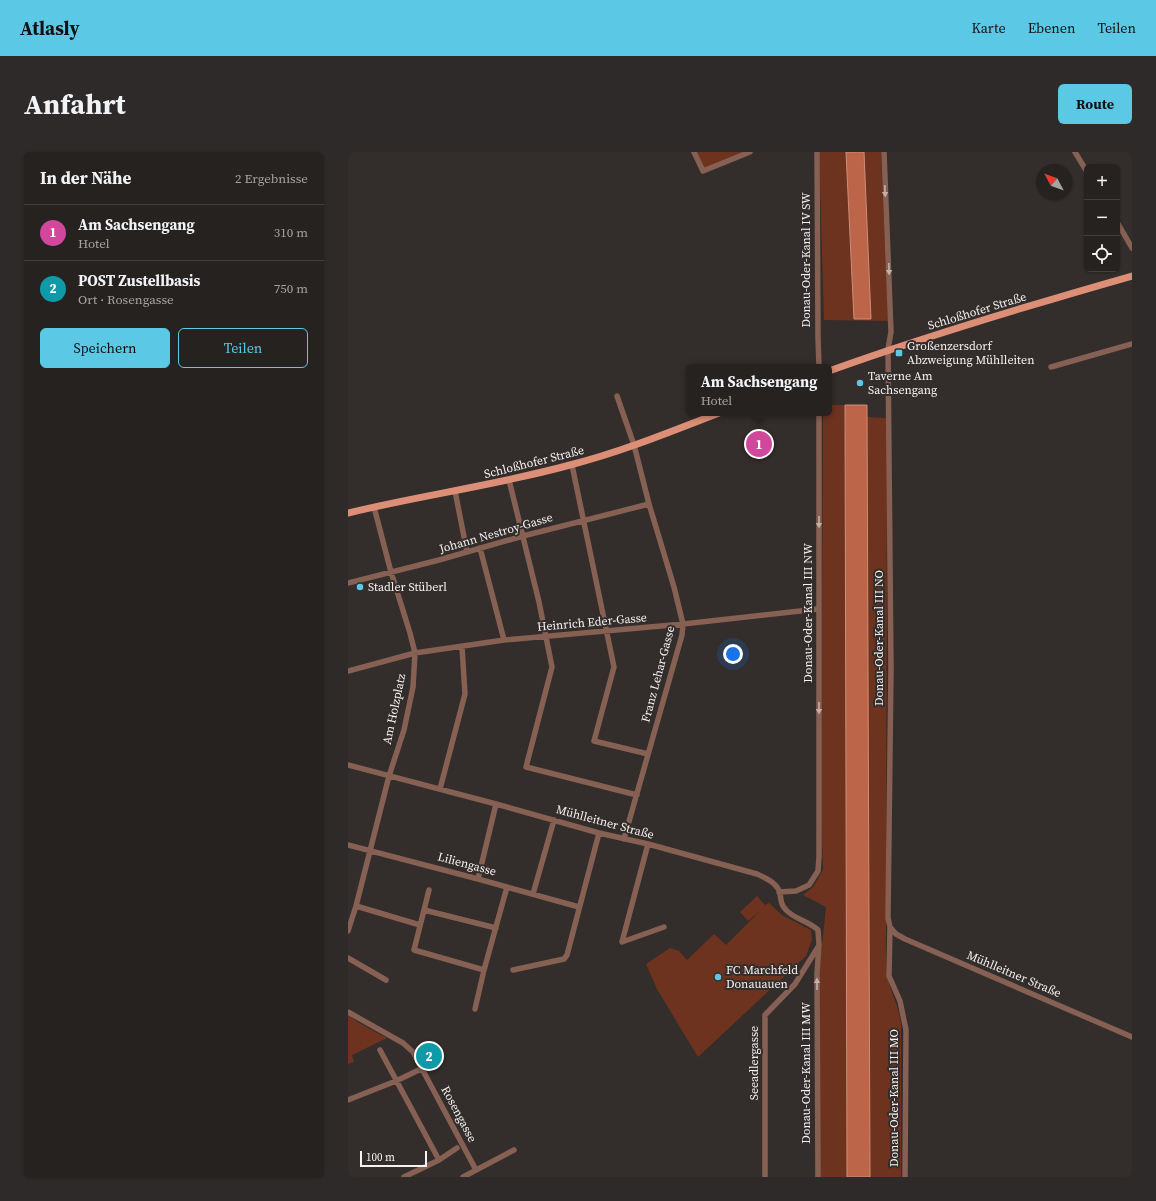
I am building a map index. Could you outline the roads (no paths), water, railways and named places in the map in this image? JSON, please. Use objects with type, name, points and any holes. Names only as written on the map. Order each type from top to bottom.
[{"type":"main road","name":"Schloßhofer Straße","points":[[832,370],[888,350],[1132,276]]},
{"type":"main road","name":"Schloßhofer Straße","points":[[348,513],[510,480],[572,465],[634,445],[711,416]]},
{"type":"street","points":[[694,152],[703,172],[750,152]]},
{"type":"street","name":"Donau-Oder-Kanal IV SW","points":[[817,152],[819,364]]},
{"type":"street","points":[[884,152],[891,332],[888,350]]},
{"type":"street","points":[[1075,152],[1084,167]]},
{"type":"street","points":[[1120,227],[1132,248]]},
{"type":"street","points":[[1052,366],[1132,344]]},
{"type":"street","name":"Donau-Oder-Kanal III NO","points":[[888,350],[891,669],[888,910],[890,927]]},
{"type":"street","name":"Franz Lehar-Gasse","points":[[616,396],[634,445],[683,624],[682,635],[624,839]]},
{"type":"street","name":"Donau-Oder-Kanal III NW","points":[[780,892],[796,891],[809,885],[818,871],[819,416]]},
{"type":"street","points":[[572,465],[614,667],[594,740],[648,754]]},
{"type":"street","points":[[510,480],[547,637],[552,667],[526,767],[637,795]]},
{"type":"street","points":[[454,491],[467,552]]},
{"type":"street","name":"Johann Nestroy-Gasse","points":[[348,583],[578,521],[649,504]]},
{"type":"street","name":"Am Holzplatz","points":[[348,931],[371,850],[389,776],[404,730],[413,687],[415,654],[374,507]]},
{"type":"street","points":[[480,548],[504,640]]},
{"type":"street","name":"Heinrich Eder-Gasse","points":[[348,671],[415,654],[504,640],[607,632],[818,609]]},
{"type":"street","points":[[440,789],[464,694],[462,646]]},
{"type":"street","name":"Mühlleitner Straße","points":[[348,765],[757,874],[770,880],[780,892],[781,904],[787,912],[813,925],[818,930],[819,945]]},
{"type":"street","points":[[478,879],[496,804]]},
{"type":"street","points":[[533,894],[554,820]]},
{"type":"street","points":[[513,970],[564,959],[599,833]]},
{"type":"street","points":[[648,844],[622,942],[664,926]]},
{"type":"street","name":"Liliengasse","points":[[348,845],[478,879],[579,908]]},
{"type":"street","points":[[475,1009],[507,887]]},
{"type":"street","points":[[430,890],[414,950],[484,970]]},
{"type":"street","points":[[356,906],[420,925]]},
{"type":"street","points":[[424,910],[496,928]]},
{"type":"street","name":"Mühlleitner Straße","points":[[890,927],[896,934],[905,939],[1132,1037]]},
{"type":"street","name":"Donau-Oder-Kanal III MO","points":[[890,927],[889,976],[900,1001],[906,1030],[904,1177]]},
{"type":"street","name":"Seeadlergasse","points":[[765,1177],[765,1015],[795,984],[819,945]]},
{"type":"street","name":"Donau-Oder-Kanal III MW","points":[[818,1177],[817,973],[819,945]]},
{"type":"street","points":[[348,958],[386,980]]},
{"type":"street","name":"Rosengasse","points":[[348,1012],[403,1043],[413,1052],[423,1068],[476,1170]]},
{"type":"street","points":[[380,1050],[439,1160]]},
{"type":"street","points":[[348,1100],[396,1081],[423,1068]]},
{"type":"street","points":[[404,1177],[439,1160],[457,1148]]},
{"type":"street","points":[[463,1177],[514,1150]]},
{"type":"place","name":"Großenzersdorf Abzweigung Mühlleiten","points":[[899,353]]},
{"type":"place","name":"Taverne Am Sachsengang","points":[[860,383]]},
{"type":"place","name":"Am Sachsengang","points":[[759,444]]},
{"type":"place","name":"Stadler Stüberl","points":[[360,587]]},
{"type":"place","name":"FC Marchfeld Donauauen","points":[[718,977]]},
{"type":"place","name":"POST Zustellbasis","points":[[429,1056]]}]
